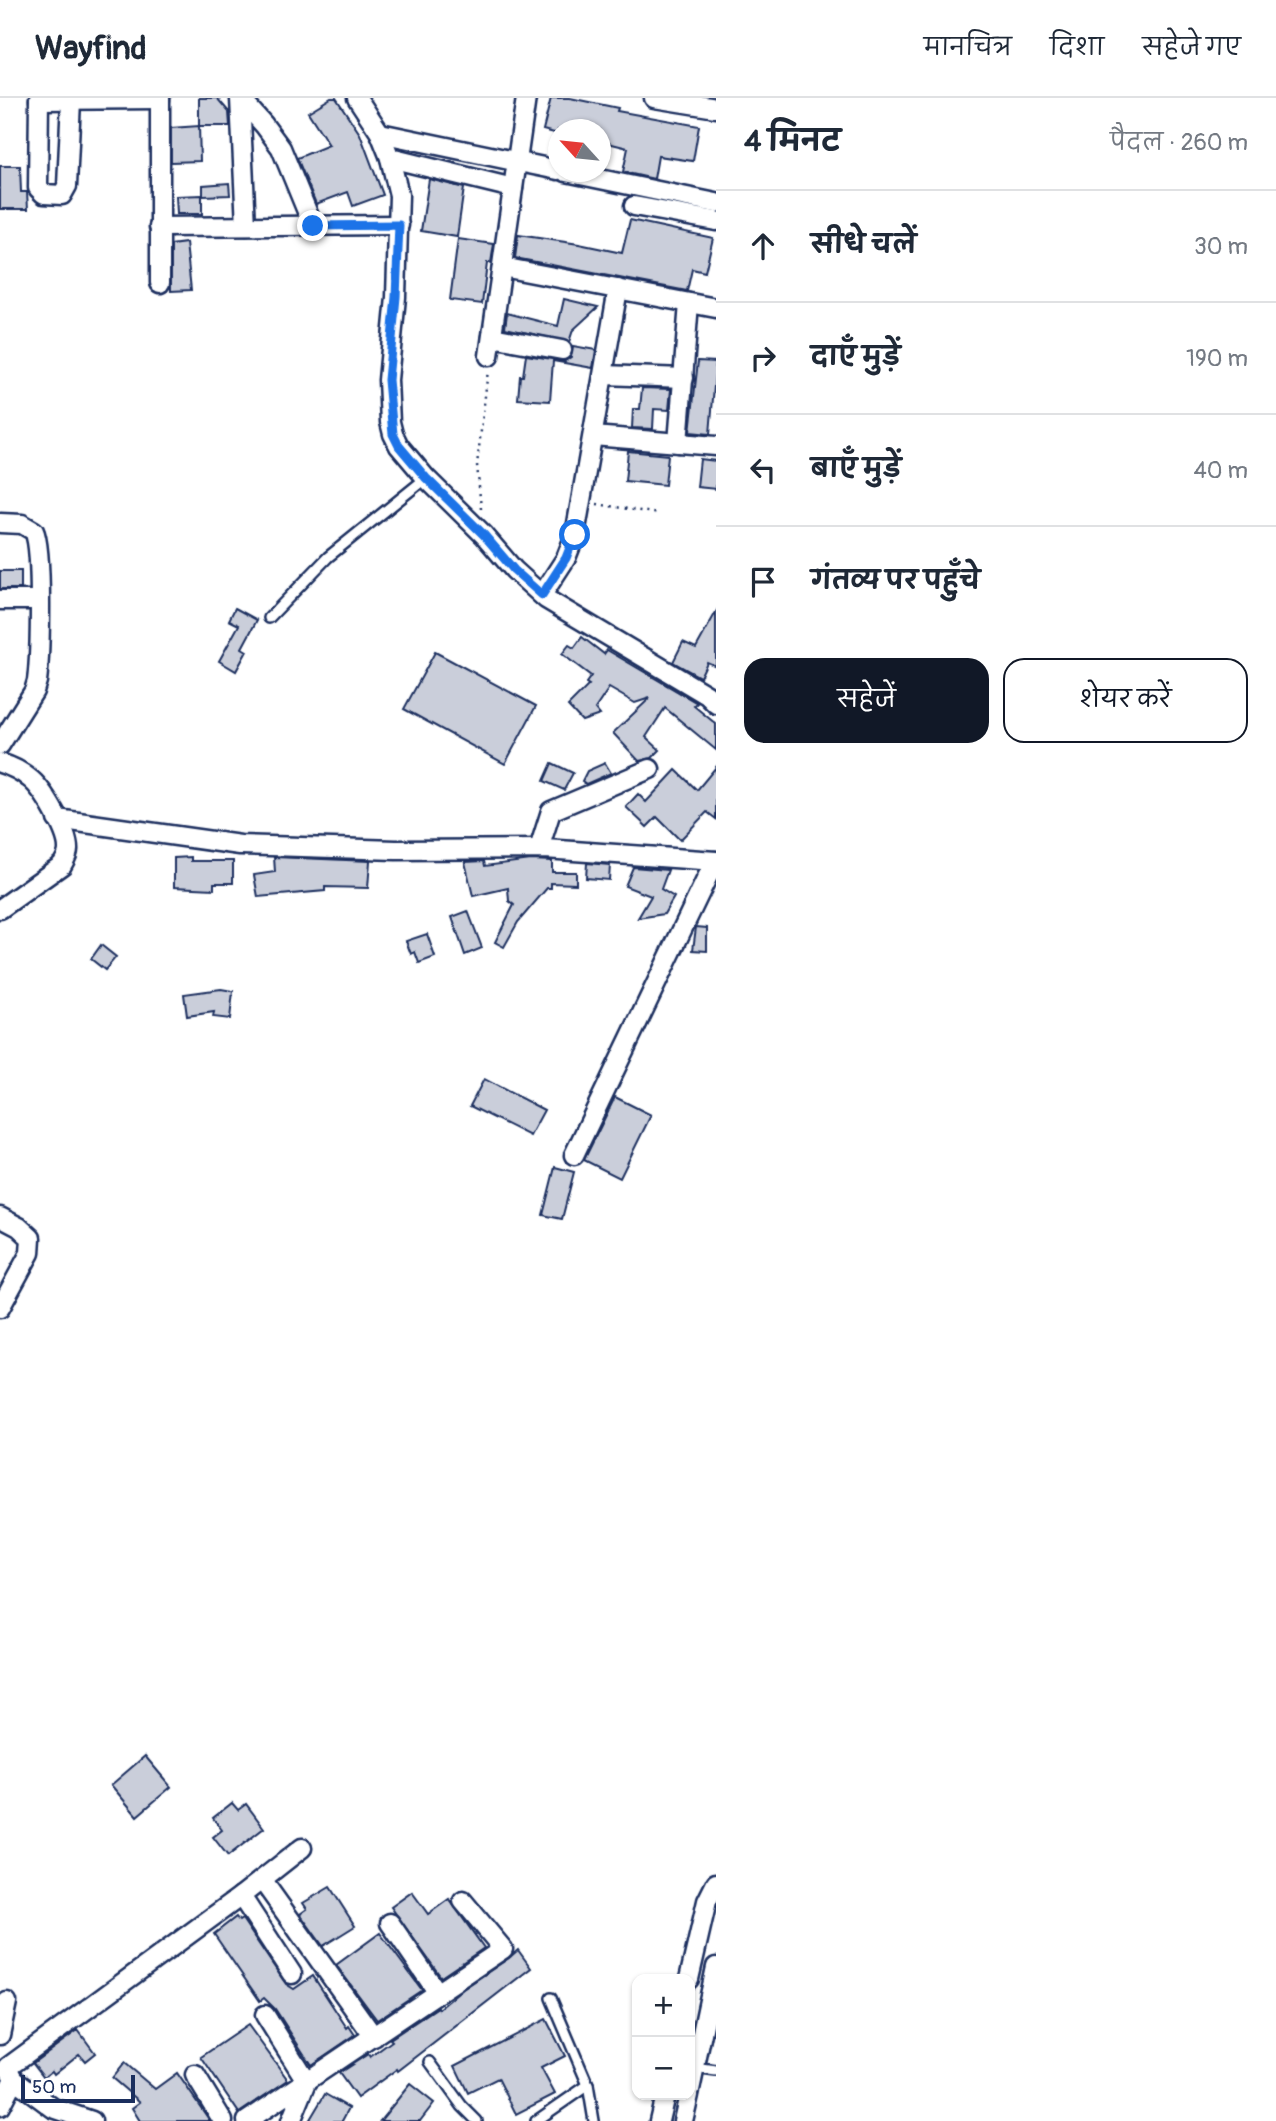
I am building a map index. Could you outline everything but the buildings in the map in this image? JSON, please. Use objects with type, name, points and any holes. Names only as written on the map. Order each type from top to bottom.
[{"type":"street","points":[[71,100],[67,186],[62,195],[44,194],[38,188],[39,99],[160,98],[160,283]]},
{"type":"street","points":[[246,226],[240,98],[281,148],[313,226]]},
{"type":"street","points":[[357,98],[380,133],[390,158],[399,195],[396,297],[388,380],[390,422],[399,446],[514,570],[542,595],[708,695],[716,704]]},
{"type":"street","points":[[489,356],[526,98]]},
{"type":"street","points":[[654,98],[716,108]]},
{"type":"street","points":[[380,133],[548,168]]},
{"type":"street","points":[[390,158],[513,188]]},
{"type":"street","points":[[611,181],[716,203]]},
{"type":"street","points":[[634,206],[716,221]]},
{"type":"street","points":[[159,228],[399,225]]},
{"type":"street","points":[[502,267],[716,308]]},
{"type":"street","points":[[542,595],[572,544],[582,502],[618,289]]},
{"type":"street","points":[[678,443],[689,303]]},
{"type":"street","points":[[492,337],[562,350]]},
{"type":"street","points":[[604,374],[684,378]]},
{"type":"street","points":[[593,436],[716,446]]},
{"type":"street","points":[[0,523],[22,524],[34,531],[38,543],[39,600],[37,681],[34,691],[0,745]]},
{"type":"street","points":[[0,600],[39,600]]},
{"type":"street","points":[[0,763],[29,778],[41,790],[55,814],[68,846],[66,858],[56,869],[0,909]]},
{"type":"street","points":[[539,849],[551,811],[650,769]]},
{"type":"street","points":[[55,814],[240,845],[396,850],[539,849],[716,861],[574,1155]]},
{"type":"street","points":[[0,1217],[19,1227],[31,1238],[30,1253],[0,1308]]},
{"type":"street","points":[[0,2106],[7,2070],[242,1896],[302,1848]]},
{"type":"street","points":[[262,1880],[374,2037]]},
{"type":"street","points":[[690,1974],[707,1901],[716,1883]]},
{"type":"street","points":[[242,1896],[292,1974]]},
{"type":"street","points":[[247,2121],[503,1949],[463,1901]]},
{"type":"street","points":[[390,1923],[438,1993]]},
{"type":"street","points":[[695,2068],[716,1967]]},
{"type":"street","points":[[0,2035],[7,2001]]},
{"type":"street","points":[[265,2015],[307,2082]]},
{"type":"street","points":[[7,2070],[52,2108],[92,2121]]},
{"type":"street","points":[[195,2075],[223,2121]]},
{"type":"street","points":[[290,2121],[307,2082]]},
{"type":"street","points":[[659,2121],[664,2100]]},
{"type":"street","points":[[683,2121],[687,2100]]},
{"type":"lane","points":[[269,618],[328,557],[426,478]]},
{"type":"lane","points":[[551,1998],[588,2084],[594,2121]]},
{"type":"lane","points":[[430,2062],[462,2106],[477,2121]]},
{"type":"lane","points":[[695,2068],[716,2071]]},
{"type":"lane","points":[[536,2121],[588,2084]]},
{"type":"path","points":[[484,535],[477,465],[489,356]]},
{"type":"path","points":[[582,502],[659,514]]},
{"type":"route","points":[[313,226],[399,225],[396,297],[388,380],[390,422],[399,446],[426,478],[484,535],[514,570],[542,595],[566,558],[575,535]]}]
